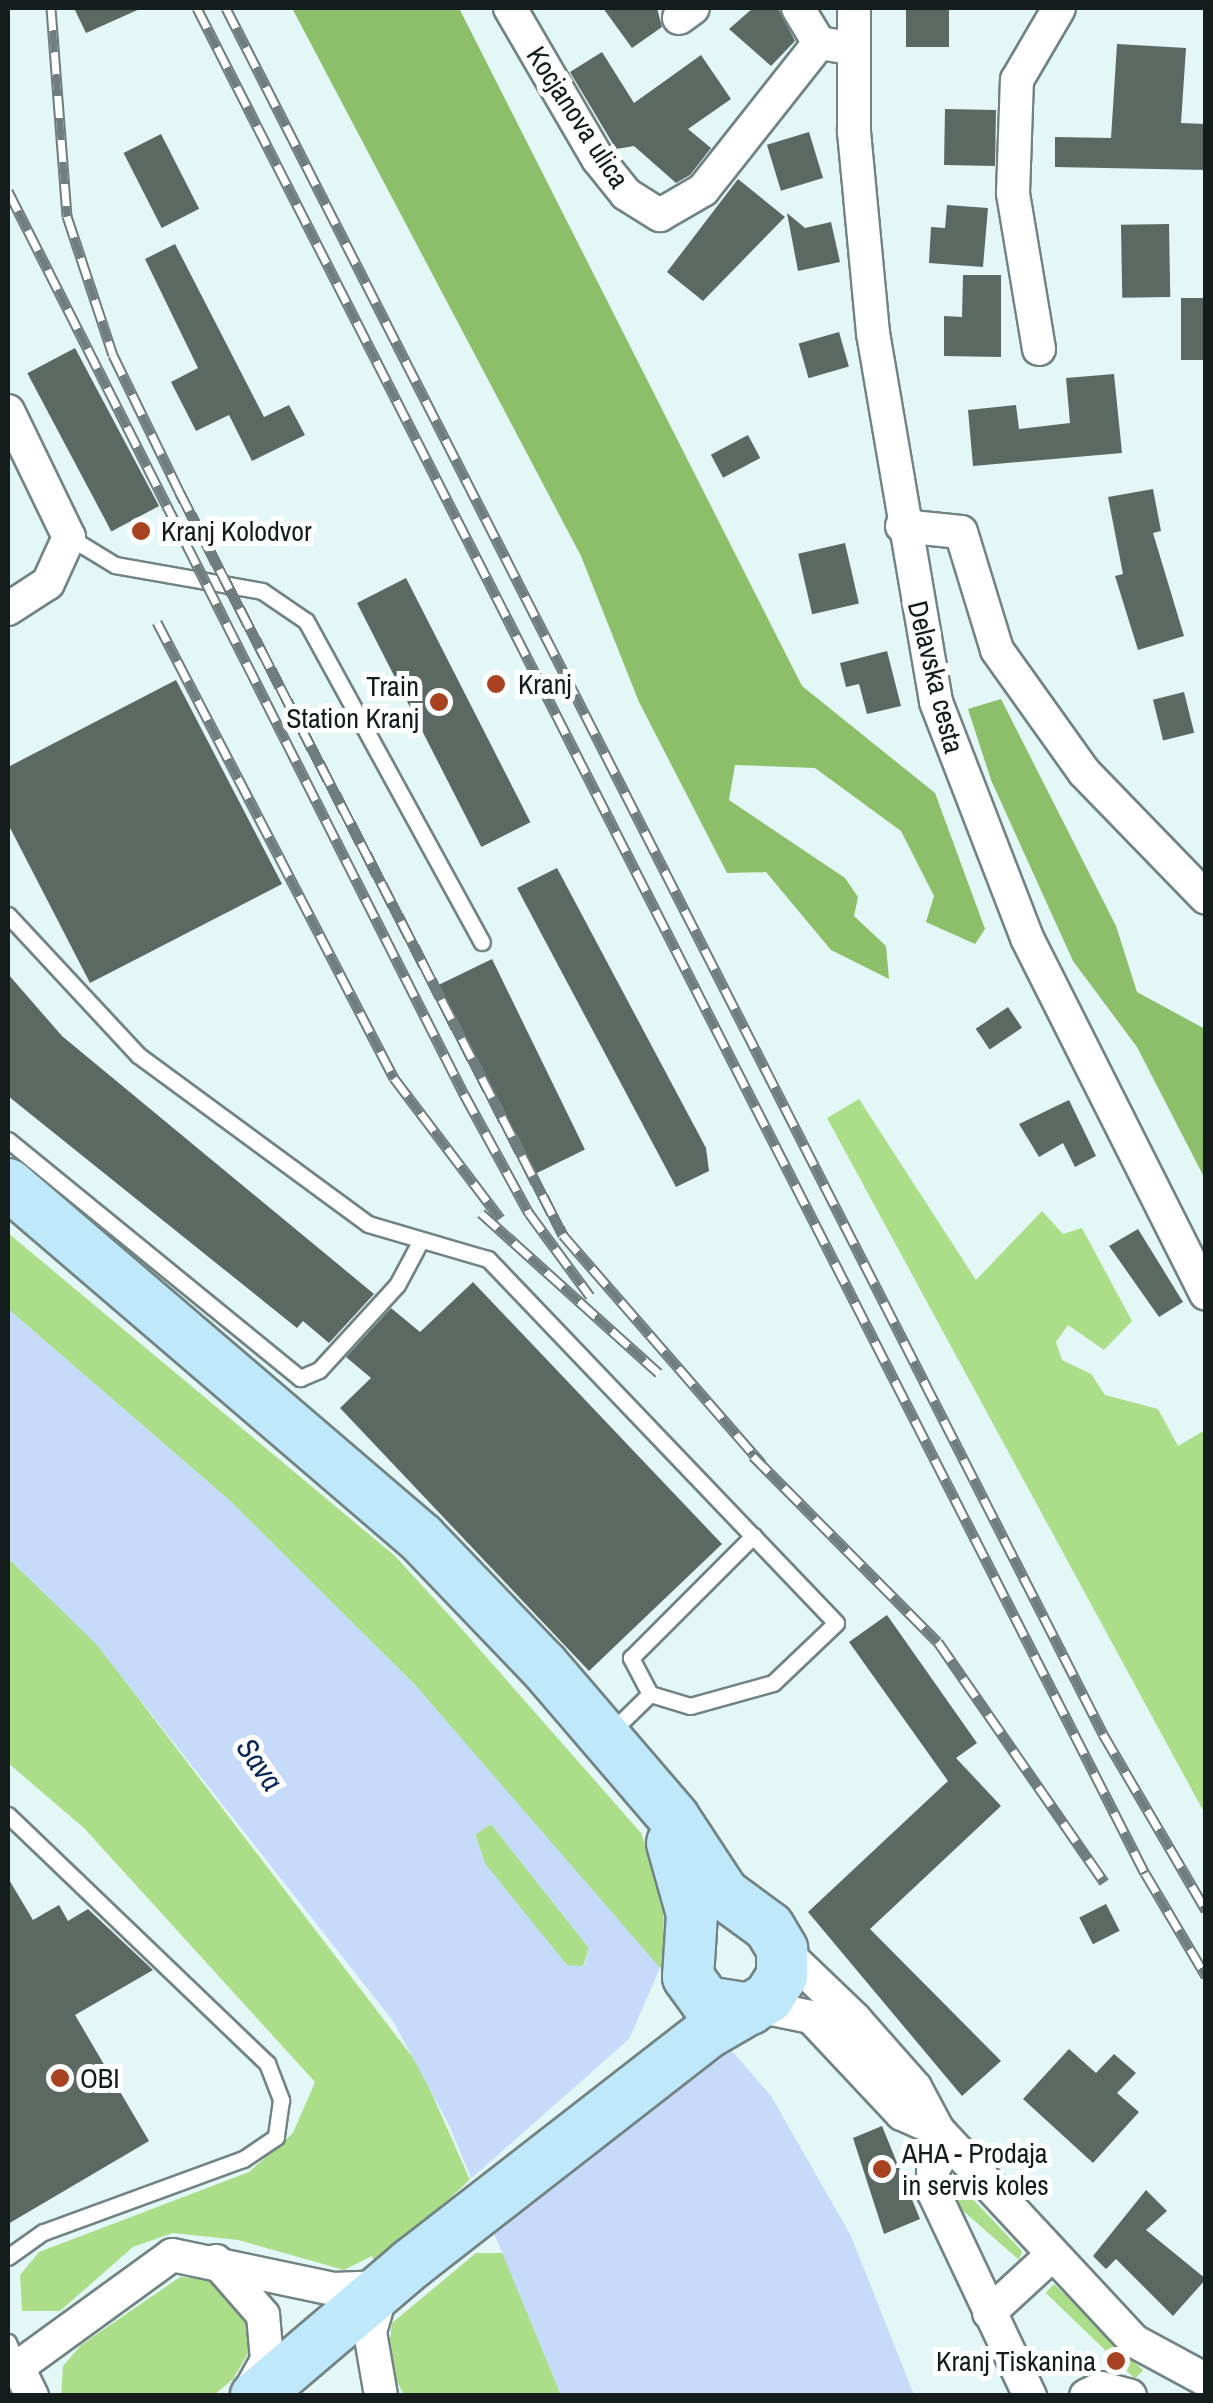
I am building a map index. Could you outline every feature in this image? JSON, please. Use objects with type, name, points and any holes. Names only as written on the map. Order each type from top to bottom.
[{"type":"main road","points":[[8,1184],[421,1538],[606,1737],[746,1914],[766,1988]]},
{"type":"main road","points":[[654,1797],[691,1956],[706,2002],[766,1988]]},
{"type":"main road","points":[[632,2093],[666,2041],[691,1956],[718,1916],[746,1914]]},
{"type":"main road","points":[[256,2396],[397,2276],[766,1988]]},
{"type":"street","name":"Kocjanova ulica","points":[[510,8],[598,159],[626,194],[660,216],[703,190],[835,45]]},
{"type":"street","points":[[798,8],[835,45]]},
{"type":"street","name":"Delavska cesta","points":[[854,8],[835,45],[902,526],[936,702],[984,838],[1206,1294]]},
{"type":"street","points":[[1039,350],[1014,193],[1016,80],[1059,8]]},
{"type":"street","points":[[8,410],[69,536],[48,583],[8,610]]},
{"type":"street","points":[[902,526],[961,532],[1006,664],[1084,772],[1206,898]]},
{"type":"street","points":[[766,1988],[822,2027],[902,2114],[944,2137]]},
{"type":"street","points":[[766,1988],[915,2087],[944,2137],[1134,2341],[1206,2380]]},
{"type":"street","points":[[944,2137],[933,2168],[934,2193],[1030,2396]]},
{"type":"street","points":[[19,2368],[133,2276],[172,2255],[212,2258],[334,2289],[397,2276]]},
{"type":"street","points":[[989,2313],[1052,2255]]},
{"type":"street","points":[[212,2258],[263,2314],[267,2360],[247,2396]]},
{"type":"street","points":[[381,2396],[370,2332],[397,2276]]},
{"type":"street","points":[[1086,2396],[1101,2388],[1130,2396]]},
{"type":"lane","points":[[69,536],[115,565],[262,591],[306,620],[482,942]]},
{"type":"lane","points":[[8,915],[138,1055],[368,1224],[488,1260],[753,1536],[836,1623],[772,1683],[690,1706],[650,1694],[631,1658],[753,1536]]},
{"type":"lane","points":[[8,1140],[300,1378],[319,1370],[397,1285],[421,1240]]},
{"type":"lane","points":[[606,1737],[650,1694]]},
{"type":"lane","points":[[8,1814],[267,2063],[281,2100],[276,2137],[243,2158],[44,2232],[8,2256]]},
{"type":"green space","points":[[292,8],[459,8],[802,686],[935,793],[985,929],[975,944],[926,922],[934,896],[901,831],[815,768],[735,765],[729,800],[845,878],[858,897],[854,916],[886,946],[889,979],[831,950],[766,872],[727,873],[639,702],[581,556]]},
{"type":"green space","points":[[1001,699],[1116,926],[1137,992],[1205,1029],[1205,1179],[1137,1047],[1073,961],[991,780],[968,709]]},
{"type":"green space","points":[[859,1099],[976,1280],[1042,1211],[1063,1234],[1082,1228],[1132,1321],[1104,1350],[1068,1325],[1056,1342],[1062,1360],[1091,1374],[1105,1395],[1158,1409],[1178,1446],[1205,1430],[1205,1814],[827,1118]]},
{"type":"green space","points":[[8,1233],[395,1556],[460,1627],[641,1833],[663,1890],[665,1979],[416,1686],[229,1500],[8,1309]]},
{"type":"green space","points":[[8,1558],[96,1643],[420,2067],[470,2180],[376,2264],[372,2256],[344,2270],[238,2240],[173,2233],[133,2247],[60,2311],[22,2311],[20,2275],[39,2252],[249,2172],[293,2133],[315,2082],[84,1828],[8,1763]]},
{"type":"green space","points":[[491,1824],[589,1948],[583,1966],[567,1966],[485,1864],[475,1834]]},
{"type":"green space","points":[[966,2192],[1022,2251],[1019,2260],[953,2202]]},
{"type":"green space","points":[[476,2253],[503,2253],[561,2395],[404,2395],[387,2363],[392,2323]]},
{"type":"green space","points":[[180,2277],[212,2280],[248,2319],[249,2352],[233,2379],[214,2395],[61,2396],[63,2366],[81,2345]]},
{"type":"green space","points":[[1054,2284],[1143,2370],[1135,2379],[1046,2293]]},
{"type":"water","name":"Sava","points":[[8,1309],[229,1500],[416,1686],[771,2096],[851,2236],[914,2395],[561,2395],[449,2125],[393,2021],[96,1644],[8,1558]],"holes":[[[491,1824],[589,1948],[584,1966],[567,1965],[485,1864],[475,1835]]]},
{"type":"pier","points":[[661,1966],[719,2047],[490,2236],[466,2183],[629,2039]]},
{"type":"building","points":[[74,8],[142,8],[86,33]]},
{"type":"building","points":[[603,8],[657,8],[662,27],[632,48]]},
{"type":"building","points":[[753,8],[778,8],[795,41],[771,66],[729,29]]},
{"type":"building","points":[[906,8],[949,8],[949,47],[906,47]]},
{"type":"building","points":[[1117,44],[1186,48],[1181,123],[1206,124],[1206,170],[1055,167],[1055,137],[1111,138]]},
{"type":"building","points":[[602,52],[634,103],[701,55],[731,99],[688,129],[711,148],[690,175],[676,183],[634,146],[616,149],[570,72]]},
{"type":"building","points":[[945,109],[996,110],[995,166],[944,165]]},
{"type":"building","points":[[809,132],[823,178],[781,191],[767,145]]},
{"type":"building","points":[[161,134],[199,209],[162,228],[124,153]]},
{"type":"building","points":[[738,179],[785,217],[703,301],[667,272]]},
{"type":"building","points":[[947,205],[988,208],[983,267],[929,263],[931,227],[945,228]]},
{"type":"building","points":[[787,213],[805,228],[831,222],[840,262],[798,271]]},
{"type":"building","points":[[1169,224],[1170,297],[1122,298],[1121,225]]},
{"type":"building","points":[[175,244],[264,417],[289,405],[305,435],[252,461],[229,415],[196,431],[171,382],[198,368],[145,259]]},
{"type":"building","points":[[963,275],[1001,275],[1001,357],[944,356],[944,316],[962,317]]},
{"type":"building","points":[[1181,298],[1206,298],[1206,360],[1181,360]]},
{"type":"building","points":[[839,332],[849,367],[809,378],[799,344]]},
{"type":"building","points":[[75,348],[159,506],[111,531],[27,373]]},
{"type":"building","points":[[1114,374],[1122,453],[973,466],[968,410],[1016,405],[1019,429],[1070,423],[1066,378]]},
{"type":"building","points":[[748,435],[760,458],[723,478],[711,455]]},
{"type":"building","points":[[1153,489],[1161,531],[1153,533],[1184,636],[1138,650],[1115,576],[1123,574],[1108,497]]},
{"type":"building","points":[[845,543],[859,603],[812,614],[798,554]]},
{"type":"building","name":"Train Station Kranj","points":[[406,578],[530,822],[481,847],[357,603]]},
{"type":"building","points":[[887,651],[901,706],[867,714],[859,684],[846,687],[840,663]]},
{"type":"building","points":[[176,680],[282,884],[90,983],[8,824],[8,767]]},
{"type":"building","points":[[1184,692],[1194,733],[1163,740],[1153,700]]},
{"type":"building","points":[[557,868],[706,1148],[709,1171],[676,1187],[517,888]]},
{"type":"building","points":[[492,959],[585,1150],[532,1175],[439,985]]},
{"type":"building","points":[[8,974],[62,1036],[374,1294],[329,1343],[303,1321],[297,1328],[8,1096]]},
{"type":"building","points":[[1008,1007],[1022,1028],[990,1050],[976,1029]]},
{"type":"building","points":[[1069,1100],[1096,1156],[1075,1167],[1063,1143],[1039,1157],[1019,1124]]},
{"type":"building","points":[[1138,1229],[1183,1302],[1159,1317],[1109,1246]]},
{"type":"building","points":[[473,1282],[722,1544],[589,1671],[340,1408],[371,1378],[346,1357],[391,1308],[420,1332]]},
{"type":"building","points":[[887,1615],[977,1743],[956,1758],[1001,1806],[870,1929],[1001,2061],[962,2096],[808,1912],[948,1781],[849,1642]]},
{"type":"building","name":"OBI","points":[[8,1878],[33,1920],[59,1905],[68,1921],[88,1909],[153,1970],[75,2015],[149,2141],[8,2224]]},
{"type":"building","points":[[1106,1904],[1120,1931],[1093,1944],[1079,1918]]},
{"type":"building","points":[[1069,2049],[1096,2073],[1114,2054],[1136,2073],[1117,2093],[1139,2112],[1093,2163],[1023,2099]]},
{"type":"building","name":"AHA - Prodaja in servis koles","points":[[882,2126],[920,2219],[884,2234],[853,2138]]},
{"type":"building","points":[[1146,2190],[1167,2211],[1146,2230],[1206,2279],[1173,2316],[1116,2259],[1106,2269],[1093,2256]]},
{"type":"railway","points":[[51,8],[67,216],[113,355],[179,491],[563,1235],[762,1464]]},
{"type":"railway","points":[[197,8],[1145,1873],[1206,1976]]},
{"type":"railway","points":[[226,8],[1103,1734],[1206,1910]]},
{"type":"railway","points":[[8,191],[464,1094],[529,1213],[590,1296]]},
{"type":"railway","points":[[157,622],[394,1078],[500,1218]]},
{"type":"railway","points":[[481,1213],[659,1373]]},
{"type":"railway","points":[[753,1456],[938,1642],[1104,1882]]},
{"type":"place","name":"Kranj Kolodvor","points":[[141,531]]},
{"type":"place","name":"Kranj","points":[[496,684]]},
{"type":"place","name":"Train Station Kranj","points":[[439,702]]},
{"type":"place","name":"OBI","points":[[60,2078]]},
{"type":"place","name":"AHA - Prodaja in servis koles","points":[[882,2169]]},
{"type":"place","name":"Kranj Tiskanina","points":[[1116,2361]]}]
